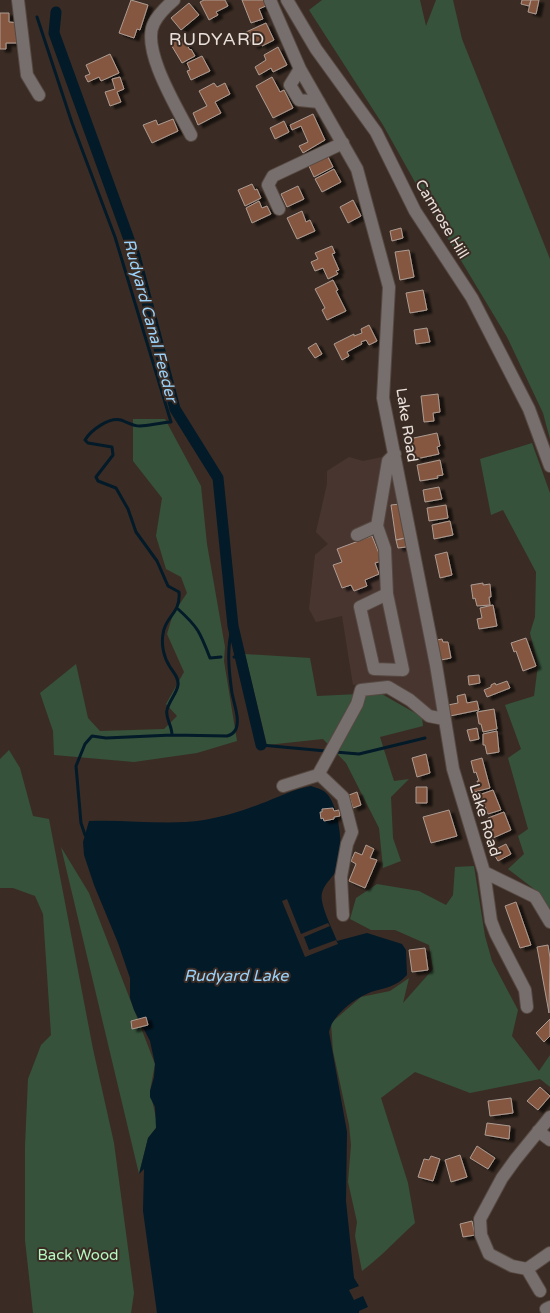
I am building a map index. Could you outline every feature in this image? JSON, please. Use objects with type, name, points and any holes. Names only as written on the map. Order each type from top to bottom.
[{"type":"street","points":[[18,0],[27,75],[38,94]]},
{"type":"street","points":[[174,0],[153,24],[150,39],[154,62],[191,135]]},
{"type":"street","name":"Lake Road","points":[[270,0],[300,69],[360,176],[389,287],[384,398],[436,665],[453,769],[484,872],[491,921],[525,990],[527,1007]]},
{"type":"street","name":"Camrose Hill","points":[[287,0],[316,49],[376,132],[415,211],[472,298],[530,409],[550,466]]},
{"type":"street","points":[[279,209],[268,185],[273,176],[343,143]]},
{"type":"street","points":[[387,594],[360,607],[374,669],[403,670],[387,594],[385,549],[377,526],[388,461],[395,454]]},
{"type":"street","points":[[357,535],[377,526]]},
{"type":"street","points":[[283,786],[318,775],[357,704],[362,690],[388,687],[410,700],[429,716],[444,720]]},
{"type":"street","points":[[318,775],[343,797],[352,832],[347,844],[341,877],[344,915]]},
{"type":"street","points":[[484,872],[534,897],[550,922]]},
{"type":"street","points":[[550,1117],[502,1178],[480,1219],[481,1235],[489,1254],[512,1266],[527,1269],[550,1253]]},
{"type":"street","points":[[538,1131],[550,1140]]},
{"type":"street","points":[[527,1269],[540,1291]]},
{"type":"shaded area","points":[[387,456],[393,465],[439,710],[432,713],[370,683],[353,685],[342,616],[316,622],[309,609],[315,555],[328,544],[316,532],[327,484],[327,471],[349,457],[363,461]]},
{"type":"green space","points":[[322,0],[420,0],[426,26],[436,0],[453,0],[462,39],[550,259],[550,439],[543,413],[507,337],[430,209],[383,125],[309,10]]},
{"type":"green space","points":[[133,419],[165,419],[201,486],[207,544],[225,647],[224,661],[237,741],[197,753],[134,762],[54,755],[53,731],[40,693],[76,664],[88,718],[100,731],[164,729],[177,716],[166,704],[184,672],[167,634],[173,614],[187,593],[181,577],[166,569],[156,536],[162,498],[133,461]]},
{"type":"green space","points":[[532,443],[550,493],[550,909],[538,892],[508,869],[524,854],[518,836],[528,829],[508,758],[521,749],[505,705],[534,696],[538,665],[530,633],[535,617],[536,572],[503,510],[491,515],[480,459]]},
{"type":"green space","points":[[245,654],[310,658],[317,696],[380,693],[422,717],[423,726],[380,737],[394,781],[409,779],[391,797],[393,838],[401,861],[383,868],[379,828],[346,763],[323,739],[267,745]]},
{"type":"green space","name":"Back Wood","points":[[9,750],[20,768],[33,816],[49,819],[93,1049],[114,1143],[134,1293],[131,1313],[33,1313],[25,1240],[25,1146],[28,1079],[41,1045],[51,1035],[43,914],[35,896],[13,888],[0,888],[0,759]]},
{"type":"green space","points":[[61,847],[89,893],[155,1064],[150,1091],[156,1118],[156,1128],[148,1138],[139,1174]]},
{"type":"green space","points":[[474,866],[485,936],[492,961],[518,1010],[512,1036],[539,1071],[550,1055],[550,1087],[540,1079],[470,1093],[415,1072],[381,1098],[408,1183],[415,1223],[362,1271],[355,1236],[357,1222],[348,1182],[351,1145],[349,1125],[333,1051],[331,1023],[361,997],[390,991],[409,978],[403,1003],[433,969],[429,945],[395,930],[371,930],[350,919],[356,898],[377,884],[419,891],[446,905],[453,895],[455,867]]},
{"type":"water","name":"Rudyard Lake","points":[[311,786],[322,790],[328,795],[338,819],[340,859],[335,873],[322,893],[324,910],[337,941],[367,933],[402,944],[406,950],[407,975],[394,985],[371,992],[351,1003],[339,1013],[329,1032],[347,1132],[346,1201],[354,1278],[359,1286],[349,1290],[354,1300],[363,1296],[368,1307],[359,1311],[359,1313],[157,1313],[143,1211],[144,1169],[139,1174],[148,1138],[156,1128],[155,1107],[150,1097],[155,1064],[150,1041],[130,998],[130,978],[84,855],[83,842],[89,821],[190,822],[204,820],[240,811],[291,791]]},
{"type":"pier","points":[[287,899],[301,934],[328,923],[330,926],[304,937],[309,950],[336,940],[338,944],[305,957],[282,901]]},
{"type":"building","points":[[131,0],[148,5],[140,30],[137,29],[134,38],[119,33]]},
{"type":"building","points":[[204,0],[225,0],[228,6],[216,12],[218,15],[209,20],[200,2]]},
{"type":"building","points":[[242,0],[265,0],[268,5],[259,9],[263,19],[251,23]]},
{"type":"building","points":[[522,0],[531,0],[529,6],[521,4]]},
{"type":"building","points":[[531,0],[539,0],[536,14],[528,12]]},
{"type":"building","points":[[189,3],[199,15],[181,30],[171,18]]},
{"type":"building","points":[[0,13],[9,13],[9,22],[19,23],[19,43],[6,43],[6,49],[0,49]]},
{"type":"building","points":[[266,23],[274,40],[262,46],[260,43],[253,46],[246,32]]},
{"type":"building","points":[[181,36],[195,56],[182,63],[170,43]]},
{"type":"building","points":[[278,47],[287,65],[273,72],[271,68],[259,75],[255,67],[266,60],[264,55]]},
{"type":"building","points":[[110,54],[119,73],[101,81],[99,77],[88,82],[85,76],[90,74],[86,65]]},
{"type":"building","points":[[202,56],[210,71],[191,80],[187,71],[190,70],[187,63]]},
{"type":"building","points":[[120,77],[124,89],[117,92],[121,102],[110,106],[105,92],[115,89],[112,79]]},
{"type":"building","points":[[272,77],[280,92],[284,90],[293,108],[273,118],[256,86]]},
{"type":"building","points":[[214,83],[217,87],[225,83],[230,94],[215,102],[221,113],[198,125],[193,113],[207,106],[199,91]]},
{"type":"building","points":[[313,114],[325,140],[303,153],[299,146],[308,142],[301,126],[292,130],[290,125]]},
{"type":"building","points":[[173,119],[178,131],[152,143],[143,125],[156,120],[158,125]]},
{"type":"building","points":[[284,121],[289,132],[275,139],[270,128]]},
{"type":"building","points":[[327,155],[333,167],[314,177],[308,164]]},
{"type":"building","points":[[334,169],[341,182],[322,192],[315,179]]},
{"type":"building","points":[[252,184],[255,190],[257,189],[261,198],[245,206],[238,190]]},
{"type":"building","points":[[298,186],[304,199],[287,207],[281,194]]},
{"type":"building","points":[[353,200],[361,216],[348,223],[340,207]]},
{"type":"building","points":[[259,201],[262,208],[267,206],[271,214],[252,223],[246,208]]},
{"type":"building","points":[[302,211],[306,222],[310,220],[315,231],[297,239],[287,218]]},
{"type":"building","points":[[401,228],[403,238],[392,241],[390,231]]},
{"type":"building","points":[[332,246],[335,253],[332,254],[339,270],[336,271],[338,274],[328,279],[323,268],[315,271],[311,262],[318,259],[315,253]]},
{"type":"building","points":[[409,250],[414,277],[400,280],[395,252]]},
{"type":"building","points":[[333,280],[346,311],[327,320],[322,310],[325,308],[315,289]]},
{"type":"building","points":[[423,290],[427,310],[410,313],[406,293]]},
{"type":"building","points":[[369,325],[377,341],[369,345],[366,340],[361,342],[362,344],[347,352],[349,356],[342,360],[334,344],[354,334],[354,336],[362,333],[361,329]]},
{"type":"building","points":[[427,328],[430,342],[416,344],[414,330]]},
{"type":"building","points":[[316,343],[322,354],[315,358],[308,348]]},
{"type":"building","points":[[438,394],[440,412],[433,413],[434,421],[424,422],[421,396]]},
{"type":"building","points":[[437,433],[440,446],[437,447],[439,454],[416,459],[415,454],[413,455],[409,439]]},
{"type":"building","points":[[440,460],[443,475],[437,476],[438,478],[420,481],[417,465]]},
{"type":"building","points":[[439,487],[442,499],[425,502],[423,490]]},
{"type":"building","points":[[400,504],[405,538],[396,540],[391,505]]},
{"type":"building","points":[[446,505],[448,518],[429,521],[427,508]]},
{"type":"building","points":[[450,521],[453,535],[434,539],[432,525]]},
{"type":"building","points":[[372,536],[382,561],[375,563],[379,574],[365,580],[367,586],[354,591],[351,585],[342,588],[333,565],[342,562],[337,549]]},
{"type":"building","points":[[405,538],[406,547],[398,548],[396,540]]},
{"type":"building","points":[[447,552],[452,575],[440,578],[435,555]]},
{"type":"building","points":[[483,583],[483,585],[490,584],[490,605],[477,606],[475,598],[473,599],[471,585]]},
{"type":"building","points":[[493,605],[497,626],[479,629],[477,619],[482,618],[480,608]]},
{"type":"building","points":[[526,638],[536,666],[523,671],[511,643]]},
{"type":"building","points":[[442,639],[443,642],[448,642],[451,658],[441,660],[437,640]]},
{"type":"building","points":[[479,675],[480,683],[469,685],[468,676]]},
{"type":"building","points":[[507,681],[510,688],[487,697],[484,690],[495,683],[496,685]]},
{"type":"building","points":[[465,694],[467,703],[477,701],[479,710],[450,716],[448,705],[458,703],[457,696]]},
{"type":"building","points":[[494,709],[497,729],[483,732],[481,724],[479,724],[477,712]]},
{"type":"building","points":[[477,728],[479,739],[470,741],[467,730]]},
{"type":"building","points":[[497,731],[499,752],[487,754],[485,745],[483,745],[483,734]]},
{"type":"building","points":[[426,754],[430,773],[417,777],[412,758]]},
{"type":"building","points":[[482,758],[490,788],[474,792],[472,785],[478,784],[477,781],[479,781],[476,772],[474,773],[471,761]]},
{"type":"building","points":[[416,787],[427,787],[427,803],[416,803]]},
{"type":"building","points":[[493,790],[501,810],[488,814],[484,804],[479,806],[476,796]]},
{"type":"building","points":[[357,792],[361,805],[353,808],[349,795]]},
{"type":"building","points":[[333,808],[334,811],[339,810],[340,816],[324,821],[323,818],[321,819],[320,812],[322,812],[322,809]]},
{"type":"building","points":[[449,810],[457,836],[431,843],[423,817]]},
{"type":"building","points":[[504,812],[511,830],[493,838],[491,831],[493,830],[488,818]]},
{"type":"building","points":[[506,844],[511,854],[498,861],[492,851]]},
{"type":"building","points":[[366,845],[374,849],[370,858],[377,860],[365,888],[349,881],[356,864],[351,861],[355,852],[362,855]]},
{"type":"building","points":[[516,902],[531,945],[520,948],[505,906]]},
{"type":"building","points":[[548,945],[550,958],[549,1013],[537,947]]},
{"type":"building","points":[[425,948],[428,970],[412,972],[409,950]]},
{"type":"building","points":[[146,1017],[148,1025],[132,1029],[131,1021]]},
{"type":"building","points":[[550,1019],[550,1036],[544,1042],[536,1033]]},
{"type":"building","points":[[540,1087],[550,1096],[538,1110],[527,1101]]},
{"type":"building","points":[[511,1098],[513,1113],[490,1116],[488,1101]]},
{"type":"building","points":[[487,1123],[510,1126],[509,1139],[485,1135]]},
{"type":"building","points":[[477,1146],[495,1158],[488,1169],[470,1158]]},
{"type":"building","points":[[460,1155],[467,1177],[451,1182],[445,1160]]},
{"type":"building","points":[[431,1156],[440,1159],[433,1181],[418,1177],[424,1159],[429,1160]]},
{"type":"building","points":[[472,1221],[475,1235],[463,1237],[460,1224]]},
{"type":"waterway","name":"Rudyard Canal Feeder","points":[[56,12],[54,33],[135,256],[175,409],[218,478],[233,626],[261,745]]},
{"type":"waterway","points":[[37,17],[72,123],[115,237],[171,422],[140,426],[121,420],[111,420],[96,428],[85,440],[88,443],[112,447],[113,455],[96,477],[98,481],[116,488],[128,509],[136,532],[157,561],[168,586],[179,592],[178,605],[164,628],[162,638],[165,656],[178,680],[177,688],[167,713],[172,735]]},
{"type":"waterway","points":[[178,609],[198,630],[210,658],[221,657]]},
{"type":"waterway","points":[[85,835],[81,823],[76,766],[85,744],[92,736],[106,738],[172,735],[227,736],[235,730],[237,716],[232,693],[229,660],[229,642],[233,626]]},
{"type":"waterway","name":"Rudyard Canal Feeder","points":[[234,657],[240,656]]},
{"type":"waterway","points":[[335,752],[359,754],[425,738]]},
{"type":"waterway","points":[[261,745],[326,751]]},
{"type":"district","name":"RUDYARD","points":[[217,39]]}]
